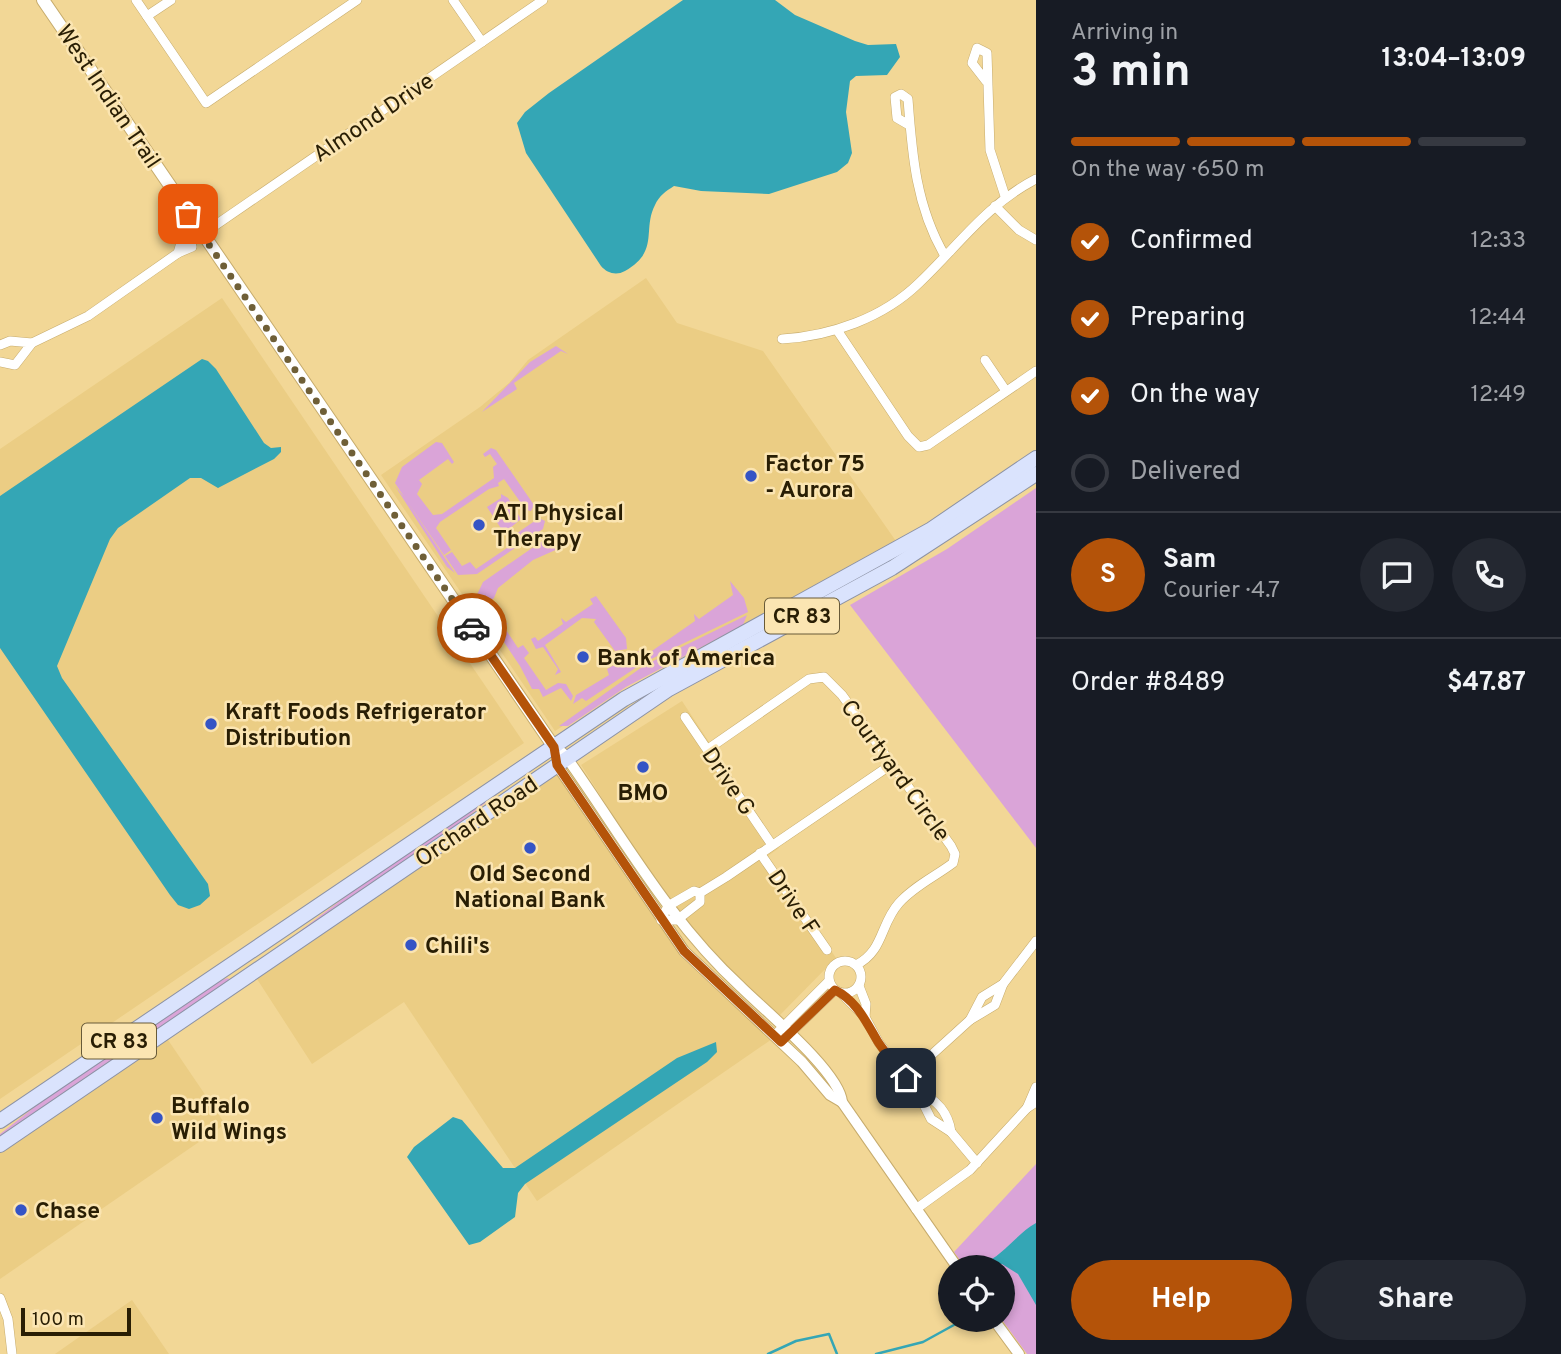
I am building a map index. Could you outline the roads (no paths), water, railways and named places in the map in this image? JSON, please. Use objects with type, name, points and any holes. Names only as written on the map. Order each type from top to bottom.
[{"type":"main road","name":"West Indian Trail","points":[[43,0],[562,762]]},
{"type":"main road","name":"Orchard Road","points":[[0,1121],[657,679],[930,530],[1036,458]]},
{"type":"main road","name":"Orchard Road","points":[[0,1145],[669,689],[892,568],[939,540],[1036,474]]},
{"type":"street","points":[[136,0],[206,103],[357,0]]},
{"type":"street","points":[[147,16],[171,0]]},
{"type":"street","points":[[453,0],[482,42]]},
{"type":"street","name":"Almond Drive","points":[[32,343],[88,316],[178,253],[180,246],[191,242],[543,0]]},
{"type":"street","points":[[986,81],[990,150],[1005,196]]},
{"type":"street","points":[[909,125],[913,162],[923,206],[931,232],[945,256]]},
{"type":"street","points":[[782,340],[837,330],[894,302],[918,284],[964,233],[1005,196],[1036,179]]},
{"type":"street","points":[[995,206],[1019,230],[1036,240]]},
{"type":"street","points":[[837,330],[908,436],[919,447],[928,445],[1036,371]]},
{"type":"street","points":[[0,345],[10,341],[32,343]]},
{"type":"street","points":[[0,362],[5,366],[15,365],[32,343]]},
{"type":"street","points":[[985,359],[1006,391]]},
{"type":"street","name":"Courtyard Circle","points":[[708,749],[809,679],[819,676],[832,682],[951,846],[955,859],[900,902],[880,944],[866,960],[856,965]]},
{"type":"street","name":"Drive G","points":[[685,717],[772,845]]},
{"type":"street","name":"West Indian Trail","points":[[562,762],[621,837],[677,920],[714,962],[787,1030],[830,1078],[841,1094],[842,1102]]},
{"type":"street","name":"West Indian Trail","points":[[562,762],[661,920],[704,971],[777,1039],[830,1095],[842,1102],[949,1255]]},
{"type":"street","points":[[700,893],[892,764]]},
{"type":"street","name":"Drive F","points":[[760,853],[827,950]]},
{"type":"street","points":[[694,891],[700,893],[700,902],[677,920],[661,920],[668,906],[694,891]]},
{"type":"street","points":[[906,1078],[970,1020],[995,1005],[1003,984],[1036,941]]},
{"type":"street","points":[[777,1039],[838,992],[853,992],[859,986],[862,976],[856,965],[842,961],[835,964],[830,970],[830,981],[838,992],[865,1017],[879,1043],[917,1091],[931,1119],[951,1132],[977,1163]]},
{"type":"street","points":[[787,1030],[830,981]]},
{"type":"street","points":[[970,1020],[982,997],[1003,984]]},
{"type":"street","points":[[859,986],[866,1004],[865,1017]]},
{"type":"street","points":[[1027,1108],[1036,1087]]},
{"type":"street","points":[[917,1091],[941,1107],[949,1121],[951,1132]]},
{"type":"street","points":[[916,1209],[977,1163],[1027,1108],[1036,1102]]},
{"type":"street","points":[[0,1298],[8,1319],[12,1354]]},
{"type":"street","points":[[1003,1332],[1019,1354]]},
{"type":"water","points":[[683,0],[775,0],[795,15],[855,41],[868,45],[896,44],[900,57],[887,75],[856,76],[850,81],[846,112],[852,153],[848,163],[837,172],[769,194],[701,191],[674,186],[663,194],[651,214],[643,256],[625,271],[612,273],[601,266],[526,153],[517,123],[525,112],[549,93]]},
{"type":"water","points":[[202,359],[216,369],[264,443],[271,448],[281,447],[281,452],[274,459],[218,488],[201,478],[190,478],[118,528],[110,539],[57,666],[62,678],[208,884],[210,896],[200,905],[189,909],[178,905],[170,895],[0,648],[0,496]]},
{"type":"water","points":[[716,1042],[717,1052],[707,1062],[525,1184],[518,1193],[515,1217],[480,1242],[469,1245],[407,1157],[414,1147],[453,1117],[462,1120],[503,1168],[515,1168],[677,1058]]},
{"type":"water","points":[[1036,1223],[1036,1305],[1015,1272],[1015,1255],[997,1255]]},
{"type":"waterway","points":[[876,1354],[923,1342],[941,1332]]},
{"type":"waterway","points":[[768,1354],[796,1341],[829,1334],[837,1354]]},
{"type":"place","name":"Factor 75 - Aurora","points":[[751,476]]},
{"type":"place","name":"ATI Physical Therapy","points":[[479,525]]},
{"type":"place","name":"Bank of America","points":[[583,657]]},
{"type":"place","name":"Kraft Foods Refrigerator Distribution","points":[[211,724]]},
{"type":"place","name":"BMO","points":[[643,767]]},
{"type":"place","name":"Old Second National Bank","points":[[530,848]]},
{"type":"place","name":"Chili's","points":[[411,945]]},
{"type":"place","name":"Buffalo Wild Wings","points":[[157,1118]]},
{"type":"place","name":"Chase","points":[[21,1210]]}]
